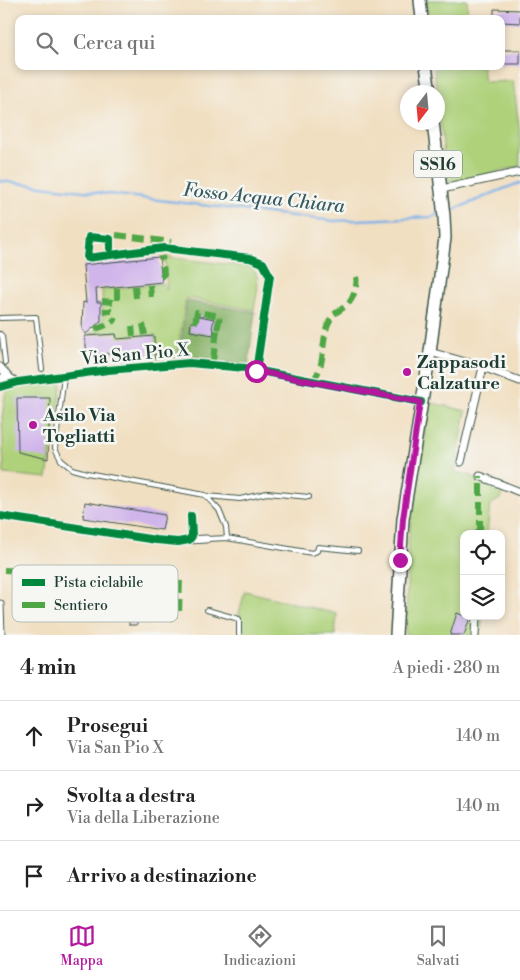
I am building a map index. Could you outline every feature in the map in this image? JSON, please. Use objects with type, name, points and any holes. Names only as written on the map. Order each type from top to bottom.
[{"type":"main road","points":[[420,0],[422,15]]},
{"type":"main road","points":[[427,70],[429,85]]},
{"type":"main road","name":"SS16","points":[[396,635],[403,519],[420,402],[430,352],[444,246],[444,211],[434,130]]},
{"type":"street","points":[[442,190],[520,172]]},
{"type":"street","points":[[110,248],[110,239],[89,237],[88,258],[164,248],[250,258],[263,263],[270,276],[256,371]]},
{"type":"street","points":[[430,352],[483,367],[520,381]]},
{"type":"street","name":"Via San Pio X","points":[[0,378],[14,380],[189,363],[256,371],[420,402]]},
{"type":"street","points":[[2,365],[14,380]]},
{"type":"street","points":[[461,462],[483,367]]},
{"type":"street","name":"Via San Pio X","points":[[0,387],[14,380]]},
{"type":"street","points":[[480,476],[520,492]]},
{"type":"street","points":[[0,516],[156,540],[178,542],[206,539]]},
{"type":"street","points":[[190,540],[192,536],[191,516]]},
{"type":"street","points":[[0,604],[1,635]]},
{"type":"street","points":[[475,635],[476,620]]},
{"type":"lane","points":[[0,318],[36,317],[42,369]]},
{"type":"lane","points":[[0,334],[2,336],[2,365]]},
{"type":"lane","points":[[64,376],[55,448],[61,460],[72,469],[87,474],[205,496],[240,499],[267,493],[309,498]]},
{"type":"lane","points":[[205,496],[219,510],[226,527],[227,538]]},
{"type":"lane","points":[[206,539],[227,538],[312,553],[317,551],[318,547],[358,551]]},
{"type":"lane","points":[[207,610],[239,619],[239,635]]},
{"type":"green space","points":[[426,0],[467,0],[468,15],[428,15]]},
{"type":"green space","points":[[434,70],[482,70],[484,82],[513,81],[520,133],[520,166],[460,181],[447,181],[441,130],[445,130],[445,85],[436,85]]},
{"type":"green space","points":[[165,257],[251,267],[255,271],[258,281],[254,310],[186,298],[177,357],[156,359],[155,335],[118,337],[118,332],[90,334],[97,328],[103,327],[102,290],[164,283],[165,289],[167,289]]},
{"type":"green space","points":[[187,301],[255,312],[248,366],[189,356],[179,357]]},
{"type":"green space","points":[[62,382],[47,478],[4,474],[2,417],[6,389],[18,385]]},
{"type":"green space","points":[[429,402],[466,411],[455,472],[469,475],[503,491],[500,499],[490,505],[487,530],[460,530],[460,620],[482,620],[480,635],[406,635],[408,543]]},
{"type":"green space","points":[[245,591],[337,614],[335,635],[241,635],[239,613]]},
{"type":"building","points":[[494,9],[520,10],[520,23],[505,22],[505,15],[494,15]]},
{"type":"building","points":[[505,50],[520,50],[520,64],[505,64]]},
{"type":"building","points":[[159,257],[162,282],[96,289],[97,302],[101,302],[101,321],[86,334],[82,329],[83,302],[86,303],[83,265]]},
{"type":"building","points":[[199,316],[214,319],[213,335],[190,331],[191,322],[197,323]]},
{"type":"building","points":[[116,334],[117,339],[154,336],[155,358],[122,360],[121,353],[87,355],[85,336]]},
{"type":"building","name":"Asilo Via Togliatti","points":[[17,398],[50,398],[48,459],[18,452]]},
{"type":"building","points":[[85,502],[165,515],[162,530],[83,518]]},
{"type":"building","points":[[457,613],[460,614],[460,620],[469,620],[464,635],[450,635]]},
{"type":"building","points":[[129,622],[137,622],[137,625],[129,625]]},
{"type":"waterway","name":"Fosso Acqua Chiara","points":[[0,181],[334,221],[431,217],[441,213]]},
{"type":"waterway","name":"Fosso Acqua Chiara","points":[[446,212],[520,183]]},
{"type":"marked path","points":[[116,235],[171,242]]},
{"type":"marked path","points":[[161,277],[164,274],[162,256]]},
{"type":"marked path","points":[[312,381],[317,375],[322,361],[326,329],[334,314],[346,306],[353,297],[356,288],[356,277]]},
{"type":"marked path","points":[[150,285],[151,297]]},
{"type":"marked path","points":[[135,286],[136,298]]},
{"type":"marked path","points":[[117,288],[117,300]]},
{"type":"marked path","points":[[102,301],[113,302]]},
{"type":"marked path","points":[[103,311],[112,311]]},
{"type":"marked path","points":[[195,323],[197,312],[220,316],[217,330]]},
{"type":"marked path","points":[[95,329],[109,324],[116,318]]},
{"type":"marked path","points":[[143,324],[145,335]]},
{"type":"marked path","points":[[132,326],[133,336]]},
{"type":"marked path","points":[[213,360],[217,330],[214,330]]},
{"type":"marked path","points":[[480,476],[480,530]]},
{"type":"marked path","points":[[4,570],[12,570]]},
{"type":"marked path","points":[[178,577],[180,577],[178,615]]},
{"type":"cycle path","points":[[110,248],[110,239],[89,237],[87,258],[164,248],[250,258],[263,263],[270,276],[256,371]]},
{"type":"cycle path","points":[[0,387],[18,382],[108,370],[189,363],[245,368],[421,402]]},
{"type":"cycle path","points":[[0,516],[178,542],[189,540],[192,536],[191,516]]},
{"type":"place","name":"Zappasodi Calzature","points":[[407,372]]},
{"type":"place","name":"Asilo Via Togliatti","points":[[33,425]]},
{"type":"route","points":[[256,371],[420,402],[403,519],[400,560]]}]
